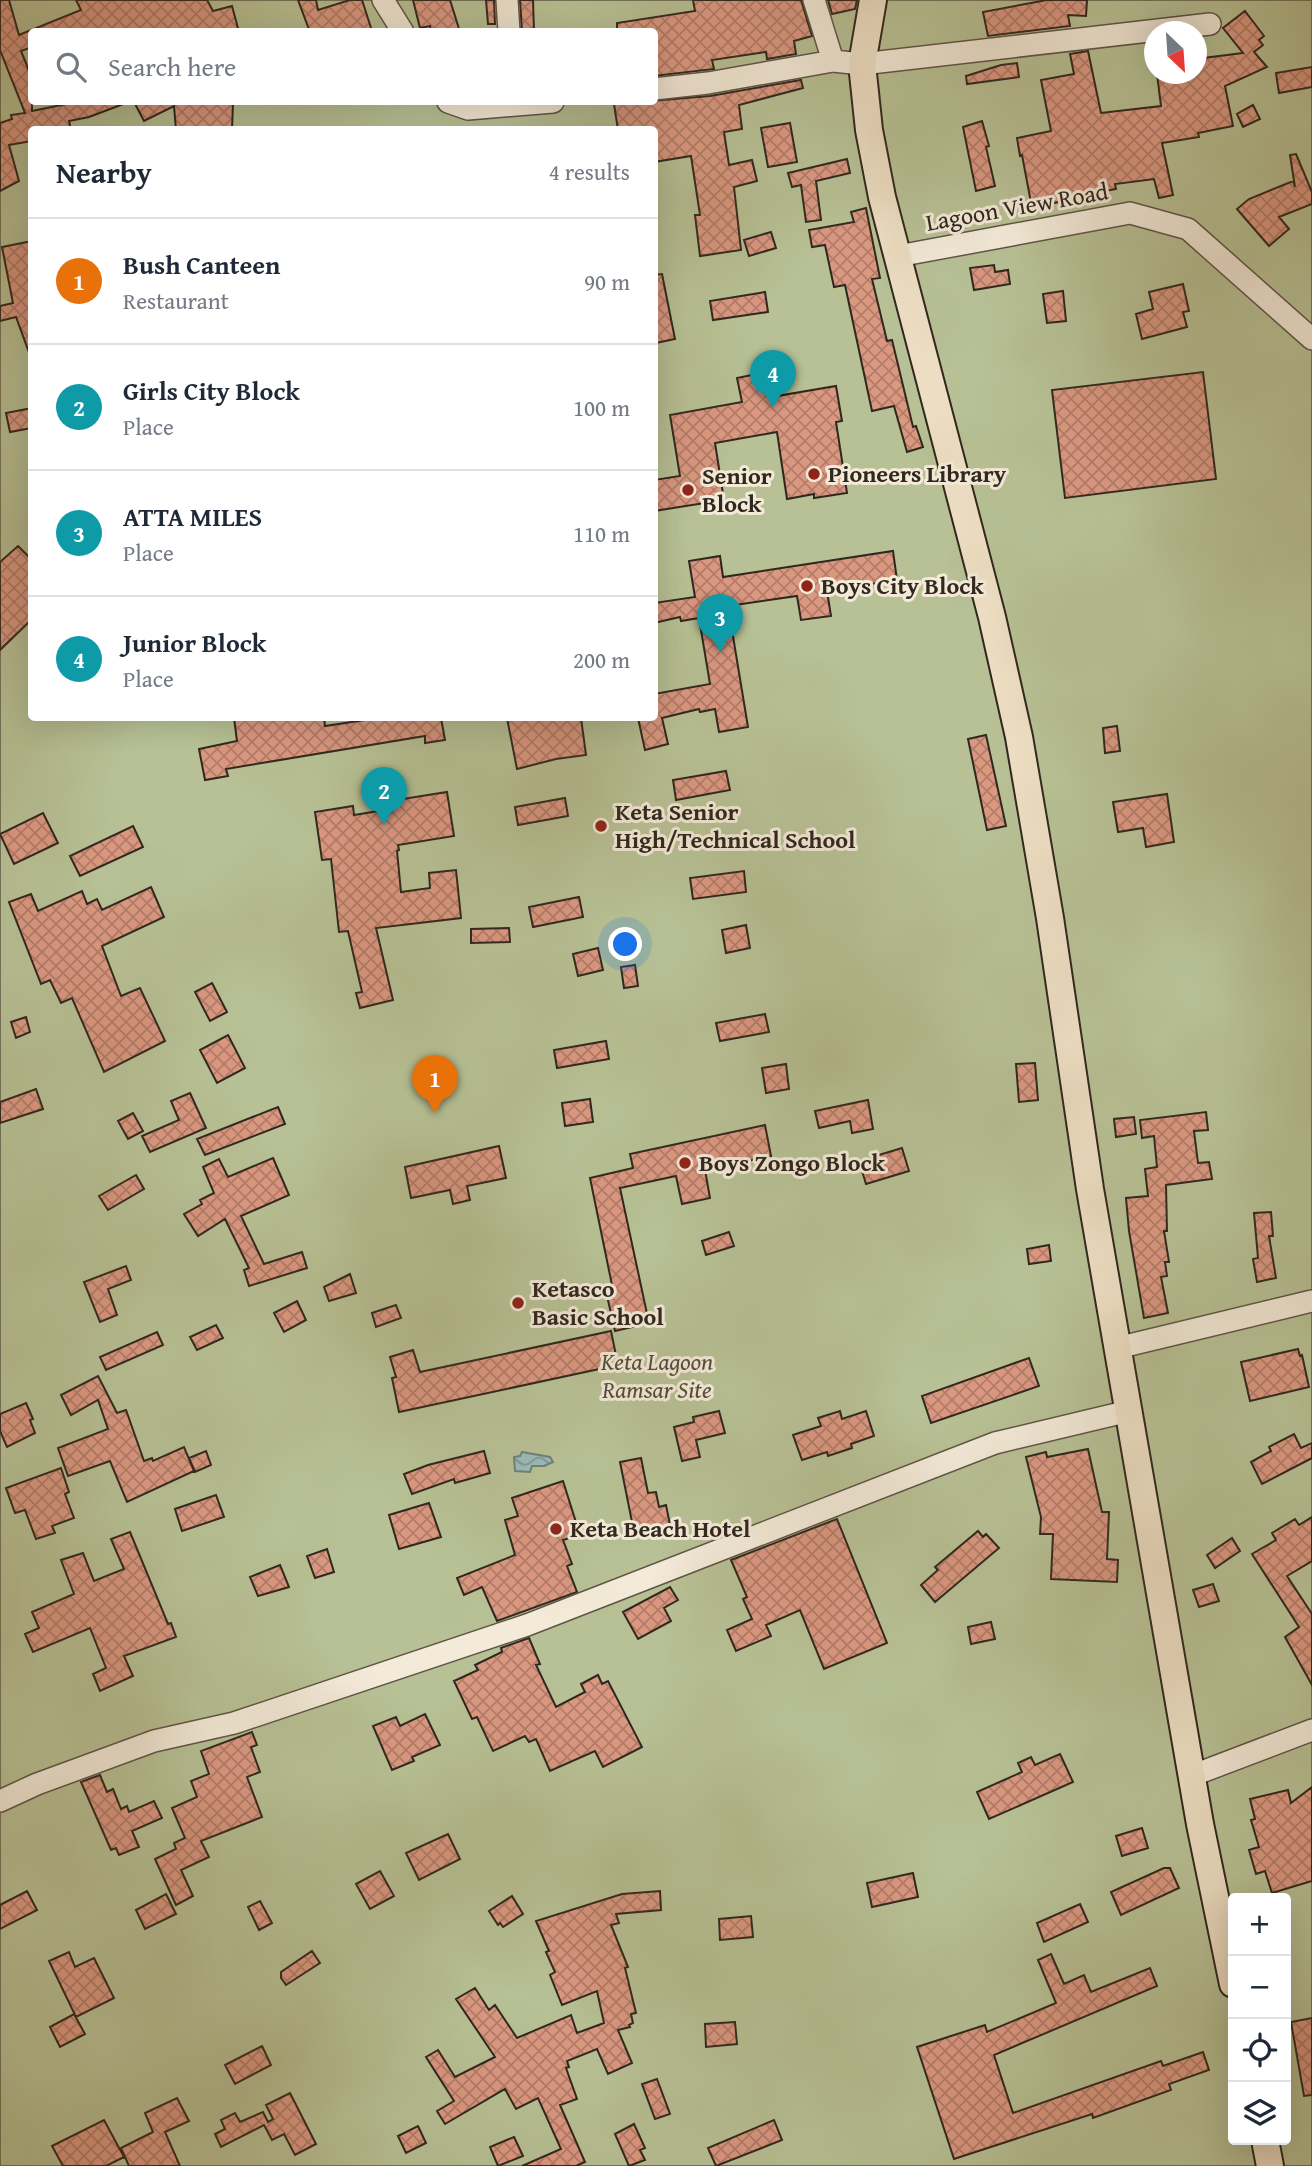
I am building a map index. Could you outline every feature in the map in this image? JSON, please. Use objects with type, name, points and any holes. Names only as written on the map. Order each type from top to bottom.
[{"type":"main road","points":[[873,0],[862,64],[869,130],[882,197],[992,617],[1019,737],[1117,1348],[1192,1776],[1228,1959]]},
{"type":"main road","points":[[1266,2145],[1270,2166]]},
{"type":"street","points":[[383,0],[400,28]]},
{"type":"street","points":[[507,0],[509,28]]},
{"type":"street","points":[[814,0],[833,61]]},
{"type":"street","points":[[658,89],[708,83],[833,61],[862,64],[1210,24]]},
{"type":"street","points":[[457,105],[468,109],[506,105]]},
{"type":"street","name":"Lagoon View Road","points":[[898,256],[1130,213],[1188,229],[1312,339]]},
{"type":"street","points":[[1117,1348],[1312,1301]]},
{"type":"street","points":[[0,1801],[37,1784],[154,1741],[234,1723],[527,1625],[995,1443],[1129,1411]]},
{"type":"street","points":[[1192,1776],[1312,1730]]},
{"type":"green space","name":"Keta Lagoon Ramsar Site","points":[[0,0],[1312,0],[1312,2166],[0,2166]]},
{"type":"water","points":[[522,1452],[550,1457],[553,1462],[544,1466],[532,1466],[530,1472],[515,1471],[514,1457],[520,1456]]},
{"type":"building","points":[[0,0],[9,0],[19,35],[28,31],[28,48],[21,51],[28,68],[28,105],[32,105],[32,111],[61,105],[121,105],[69,121],[70,126],[28,126],[28,142],[9,145],[19,181],[0,191],[0,123],[12,119],[11,115],[25,113],[0,50]]},
{"type":"building","points":[[76,0],[207,0],[213,11],[232,6],[238,28],[36,28],[81,10]]},
{"type":"building","points":[[298,0],[316,0],[318,10],[350,0],[362,0],[371,28],[308,28]]},
{"type":"building","points":[[413,0],[450,0],[459,28],[420,28]]},
{"type":"building","points":[[486,0],[494,0],[495,24],[488,24]]},
{"type":"building","points":[[520,0],[533,0],[534,28],[522,28]]},
{"type":"building","points":[[693,0],[801,0],[812,36],[794,41],[796,54],[767,59],[766,52],[712,60],[714,69],[658,76],[658,28],[617,28],[617,23],[695,11]]},
{"type":"building","points":[[828,0],[857,0],[855,9],[832,14]]},
{"type":"building","points":[[1047,0],[1087,0],[1086,16],[1068,15],[1070,26],[988,36],[983,12]]},
{"type":"building","points":[[1245,11],[1264,36],[1259,40],[1263,45],[1254,52],[1267,67],[1225,86],[1233,126],[1198,133],[1199,137],[1162,143],[1173,195],[1159,198],[1154,179],[1115,184],[1116,189],[1062,199],[1063,201],[1032,208],[1017,138],[1051,131],[1041,80],[1074,74],[1070,54],[1088,51],[1101,113],[1161,106],[1158,84],[1207,84],[1207,58],[1243,53],[1223,28]]},
{"type":"building","points":[[1017,63],[1019,77],[967,84],[966,76]]},
{"type":"building","points":[[1312,67],[1312,87],[1279,93],[1276,73]]},
{"type":"building","points":[[801,80],[803,88],[739,105],[742,129],[724,132],[729,165],[752,160],[757,181],[734,187],[741,250],[700,256],[695,215],[700,215],[691,156],[658,161],[658,126],[617,126],[614,105],[658,105],[658,100],[710,96]]},
{"type":"building","points":[[136,105],[233,105],[232,126],[176,126],[174,106],[144,121]]},
{"type":"building","points":[[1253,105],[1260,119],[1243,127],[1237,114]]},
{"type":"building","points":[[982,121],[995,186],[976,191],[963,127]]},
{"type":"building","points":[[790,123],[797,162],[768,167],[761,128]]},
{"type":"building","points":[[1296,154],[1312,192],[1312,204],[1279,217],[1289,229],[1269,246],[1237,209],[1249,199],[1293,181],[1295,187],[1290,155]]},
{"type":"building","points":[[847,159],[850,173],[816,181],[821,220],[806,222],[801,185],[792,187],[788,173]]},
{"type":"building","points":[[866,208],[880,278],[872,279],[887,341],[892,340],[913,427],[916,426],[923,447],[907,452],[894,406],[872,411],[845,285],[834,287],[825,245],[812,247],[809,230],[854,222],[851,212]]},
{"type":"building","points":[[771,232],[776,248],[749,256],[744,240]]},
{"type":"building","points":[[28,242],[28,350],[16,317],[0,321],[0,306],[13,303],[2,247]]},
{"type":"building","points":[[994,265],[995,272],[1008,270],[1010,284],[974,290],[970,268]]},
{"type":"building","points":[[658,274],[662,274],[675,339],[658,343]]},
{"type":"building","points":[[1183,284],[1189,311],[1183,312],[1187,327],[1142,339],[1136,314],[1153,309],[1149,292]]},
{"type":"building","points":[[1063,291],[1066,321],[1047,323],[1043,294]]},
{"type":"building","points":[[765,292],[768,312],[713,320],[710,301]]},
{"type":"building","points":[[767,372],[771,397],[836,386],[842,421],[836,422],[847,493],[814,498],[814,494],[787,499],[777,432],[715,443],[724,500],[658,510],[658,479],[680,476],[670,415],[742,402],[737,378]]},
{"type":"building","points":[[1203,372],[1216,479],[1065,498],[1052,390]]},
{"type":"building","points":[[28,409],[28,429],[10,432],[6,413]]},
{"type":"building","points":[[18,546],[28,556],[28,623],[0,650],[0,562]]},
{"type":"building","points":[[893,551],[897,580],[827,591],[831,616],[801,620],[797,596],[728,606],[748,727],[719,732],[715,709],[700,712],[699,709],[662,718],[668,744],[645,750],[639,721],[658,721],[658,693],[710,684],[699,618],[681,621],[680,617],[658,622],[658,602],[695,597],[689,561],[720,556],[723,577]]},
{"type":"building","points":[[234,721],[324,721],[325,726],[358,721],[442,721],[445,740],[425,743],[425,736],[226,769],[228,776],[205,780],[199,749],[237,741]]},
{"type":"building","points":[[508,721],[581,721],[586,755],[517,769]]},
{"type":"building","points":[[1117,726],[1120,751],[1105,753],[1103,728]]},
{"type":"building","points":[[986,735],[1006,826],[987,830],[968,739]]},
{"type":"building","points":[[726,771],[730,790],[676,800],[673,780]]},
{"type":"building","points":[[447,792],[454,836],[398,845],[401,892],[430,888],[429,873],[456,870],[461,918],[376,928],[393,1000],[360,1008],[356,993],[362,992],[348,931],[339,932],[331,859],[322,860],[315,812],[353,806],[354,815],[391,809],[390,801]]},
{"type":"building","points":[[1167,794],[1174,842],[1146,847],[1143,828],[1118,832],[1113,802]]},
{"type":"building","points":[[565,798],[568,816],[518,825],[515,807]]},
{"type":"building","points":[[43,813],[58,843],[14,864],[0,834]]},
{"type":"building","points":[[133,826],[143,847],[80,876],[70,856]]},
{"type":"building","points":[[744,871],[746,892],[693,899],[690,878]]},
{"type":"building","points":[[151,887],[164,917],[102,946],[121,996],[140,988],[165,1041],[104,1072],[72,998],[61,1003],[50,980],[41,984],[9,902],[31,894],[38,911],[82,891],[87,904],[97,899],[102,910]]},
{"type":"building","points":[[579,897],[583,917],[533,927],[529,907]]},
{"type":"building","points":[[746,925],[750,948],[726,953],[722,930]]},
{"type":"building","points":[[509,928],[510,942],[471,943],[471,929]]},
{"type":"building","points":[[598,948],[603,970],[578,976],[573,954]]},
{"type":"building","points":[[635,965],[638,986],[624,988],[621,967]]},
{"type":"building","points":[[212,983],[227,1012],[210,1021],[195,992]]},
{"type":"building","points":[[765,1014],[769,1032],[720,1041],[716,1023]]},
{"type":"building","points":[[26,1017],[30,1032],[16,1038],[11,1022]]},
{"type":"building","points":[[228,1035],[245,1068],[217,1083],[200,1050]]},
{"type":"building","points":[[606,1041],[609,1059],[557,1068],[554,1050]]},
{"type":"building","points":[[1035,1063],[1038,1100],[1019,1102],[1016,1064]]},
{"type":"building","points":[[786,1064],[789,1089],[766,1093],[762,1068]]},
{"type":"building","points":[[36,1089],[43,1109],[0,1123],[0,1102]]},
{"type":"building","points":[[190,1093],[206,1128],[150,1152],[142,1136],[179,1120],[171,1101]]},
{"type":"building","points":[[590,1099],[593,1122],[565,1126],[562,1103]]},
{"type":"building","points":[[868,1100],[873,1129],[852,1133],[850,1121],[819,1128],[815,1111]]},
{"type":"building","points":[[278,1107],[285,1124],[205,1155],[197,1139]]},
{"type":"building","points":[[1206,1112],[1208,1130],[1194,1131],[1198,1163],[1209,1162],[1212,1179],[1166,1185],[1167,1231],[1164,1231],[1169,1262],[1165,1262],[1167,1276],[1161,1277],[1168,1313],[1144,1318],[1126,1198],[1148,1196],[1145,1169],[1157,1167],[1154,1136],[1142,1138],[1140,1120]]},
{"type":"building","points":[[133,1113],[143,1131],[128,1139],[118,1121]]},
{"type":"building","points":[[1134,1117],[1136,1134],[1116,1137],[1114,1119]]},
{"type":"building","points":[[765,1125],[771,1156],[705,1170],[710,1198],[682,1204],[676,1176],[620,1188],[649,1323],[615,1331],[605,1287],[612,1285],[590,1178],[633,1168],[630,1154]]},
{"type":"building","points":[[499,1146],[506,1178],[467,1186],[470,1200],[453,1204],[450,1190],[411,1198],[405,1167]]},
{"type":"building","points":[[902,1148],[909,1171],[866,1184],[859,1161]]},
{"type":"building","points":[[273,1158],[289,1195],[241,1216],[264,1264],[302,1252],[307,1268],[249,1286],[244,1270],[249,1268],[225,1219],[198,1236],[184,1214],[202,1204],[200,1200],[214,1193],[203,1167],[219,1159],[228,1177]]},
{"type":"building","points":[[136,1175],[144,1189],[108,1210],[99,1196]]},
{"type":"building","points":[[1271,1212],[1273,1236],[1269,1236],[1276,1278],[1257,1282],[1253,1259],[1258,1258],[1254,1213]]},
{"type":"building","points":[[729,1232],[734,1246],[706,1255],[702,1241]]},
{"type":"building","points":[[1049,1245],[1051,1261],[1029,1264],[1027,1249]]},
{"type":"building","points":[[126,1266],[131,1280],[108,1289],[117,1315],[100,1322],[84,1282]]},
{"type":"building","points":[[350,1274],[356,1293],[329,1301],[324,1287]]},
{"type":"building","points":[[297,1301],[306,1320],[284,1332],[274,1313]]},
{"type":"building","points":[[396,1305],[401,1318],[376,1327],[372,1313]]},
{"type":"building","points":[[216,1325],[223,1338],[197,1350],[190,1337]]},
{"type":"building","points":[[611,1331],[618,1365],[399,1412],[392,1378],[396,1377],[390,1357],[413,1350],[420,1372]]},
{"type":"building","points":[[157,1332],[163,1345],[106,1370],[100,1357]]},
{"type":"building","points":[[1298,1349],[1300,1356],[1302,1355],[1309,1387],[1250,1401],[1241,1362]]},
{"type":"building","points":[[1029,1358],[1039,1386],[931,1423],[922,1396]]},
{"type":"building","points":[[98,1376],[117,1413],[126,1410],[144,1461],[152,1458],[153,1461],[184,1447],[194,1471],[127,1502],[110,1461],[68,1476],[58,1448],[108,1429],[98,1400],[71,1415],[61,1395]]},
{"type":"building","points":[[26,1403],[33,1419],[30,1420],[35,1433],[7,1447],[0,1431],[0,1414]]},
{"type":"building","points":[[719,1411],[725,1433],[696,1440],[700,1457],[682,1461],[674,1427],[694,1422],[693,1417]]},
{"type":"building","points":[[840,1411],[842,1419],[866,1411],[874,1436],[851,1444],[852,1448],[828,1456],[827,1452],[802,1460],[793,1435],[821,1426],[818,1418]]},
{"type":"building","points":[[1294,1434],[1301,1448],[1312,1443],[1312,1458],[1262,1484],[1251,1462],[1271,1451],[1269,1447]]},
{"type":"building","points":[[1088,1449],[1102,1512],[1109,1512],[1107,1559],[1118,1560],[1117,1582],[1051,1579],[1053,1534],[1040,1534],[1041,1517],[1026,1457],[1046,1452],[1047,1457]]},
{"type":"building","points":[[206,1451],[211,1465],[195,1472],[189,1458]]},
{"type":"building","points":[[484,1451],[490,1473],[455,1483],[454,1479],[412,1494],[404,1474]]},
{"type":"building","points":[[641,1458],[648,1493],[656,1492],[659,1507],[666,1505],[671,1530],[635,1537],[620,1462]]},
{"type":"building","points":[[61,1468],[69,1492],[65,1494],[74,1518],[52,1526],[55,1533],[36,1539],[25,1510],[15,1513],[6,1488]]},
{"type":"building","points":[[563,1481],[580,1535],[563,1540],[572,1564],[567,1566],[577,1592],[497,1621],[482,1587],[464,1595],[457,1578],[515,1555],[505,1520],[518,1516],[512,1498]]},
{"type":"building","points":[[216,1495],[224,1517],[182,1531],[175,1509]]},
{"type":"building","points":[[429,1503],[441,1537],[399,1549],[389,1515]]},
{"type":"building","points":[[1312,1517],[1312,1561],[1287,1576],[1312,1614],[1312,1685],[1285,1637],[1299,1627],[1252,1554],[1276,1540],[1272,1533],[1295,1519],[1299,1525]]},
{"type":"building","points":[[837,1519],[887,1643],[824,1669],[800,1610],[766,1625],[771,1636],[736,1651],[727,1630],[752,1619],[743,1599],[747,1597],[731,1560]]},
{"type":"building","points":[[978,1531],[983,1537],[986,1534],[999,1548],[935,1602],[921,1585],[938,1570],[935,1567]]},
{"type":"building","points":[[130,1532],[168,1624],[171,1623],[176,1637],[124,1656],[133,1676],[100,1691],[93,1674],[106,1668],[90,1628],[33,1652],[25,1634],[39,1628],[32,1612],[74,1594],[61,1560],[83,1553],[94,1581],[124,1569],[111,1539]]},
{"type":"building","points":[[1232,1538],[1240,1551],[1215,1568],[1207,1555]]},
{"type":"building","points":[[327,1549],[334,1572],[315,1578],[307,1556]]},
{"type":"building","points":[[280,1565],[289,1587],[258,1596],[250,1577]]},
{"type":"building","points":[[1213,1584],[1219,1601],[1199,1607],[1193,1590]]},
{"type":"building","points":[[670,1587],[678,1600],[664,1608],[671,1621],[638,1639],[623,1612]]},
{"type":"building","points":[[991,1622],[995,1639],[971,1644],[968,1627]]},
{"type":"building","points":[[529,1638],[540,1664],[536,1665],[556,1707],[585,1692],[581,1684],[598,1675],[602,1684],[608,1681],[642,1747],[603,1767],[595,1751],[550,1771],[536,1739],[529,1742],[525,1736],[493,1751],[477,1717],[472,1719],[454,1681],[478,1670],[475,1665],[502,1652],[501,1648]]},
{"type":"building","points":[[425,1714],[440,1745],[412,1757],[414,1761],[392,1770],[373,1726],[396,1717],[400,1726]]},
{"type":"building","points":[[252,1732],[257,1745],[251,1747],[260,1772],[247,1777],[262,1817],[201,1841],[209,1857],[181,1870],[193,1896],[176,1905],[155,1859],[176,1849],[174,1843],[185,1838],[172,1808],[197,1797],[191,1781],[209,1774],[201,1751]]},
{"type":"building","points":[[1060,1754],[1073,1782],[989,1819],[977,1792],[1022,1772],[1018,1763],[1031,1757],[1035,1765]]},
{"type":"building","points":[[100,1775],[107,1792],[113,1789],[121,1809],[127,1806],[129,1812],[154,1801],[162,1818],[132,1831],[139,1847],[119,1855],[116,1848],[111,1850],[81,1782]]},
{"type":"building","points":[[1312,1787],[1312,1881],[1272,1893],[1265,1871],[1256,1874],[1249,1850],[1259,1847],[1251,1820],[1255,1819],[1250,1799],[1288,1790],[1291,1803]]},
{"type":"building","points":[[1142,1828],[1148,1848],[1122,1856],[1116,1836]]},
{"type":"building","points":[[448,1834],[460,1859],[419,1880],[406,1853]]},
{"type":"building","points":[[1164,1868],[1170,1868],[1179,1888],[1121,1915],[1111,1892]]},
{"type":"building","points":[[380,1871],[394,1896],[370,1909],[356,1884]]},
{"type":"building","points":[[913,1873],[918,1897],[872,1907],[867,1883]]},
{"type":"building","points":[[27,1891],[37,1910],[0,1929],[0,1905]]},
{"type":"building","points":[[660,1891],[661,1910],[616,1914],[619,1923],[611,1925],[628,1967],[625,1968],[636,2013],[631,2014],[633,2023],[630,2027],[618,2030],[632,2063],[608,2074],[597,2049],[567,2061],[569,2067],[566,2068],[577,2099],[560,2105],[585,2162],[576,2166],[522,2166],[561,2149],[538,2098],[516,2109],[505,2089],[445,2124],[437,2111],[454,2101],[426,2057],[438,2050],[455,2077],[495,2057],[456,1999],[475,1988],[489,2010],[495,2005],[517,2038],[571,2015],[577,2033],[604,2023],[597,1991],[562,2005],[550,1975],[555,1972],[546,1952],[549,1951],[536,1921],[622,1894]]},
{"type":"building","points":[[166,1894],[176,1914],[145,1929],[136,1910]]},
{"type":"building","points":[[512,1896],[523,1914],[503,1927],[500,1923],[498,1925],[489,1911]]},
{"type":"building","points":[[260,1901],[272,1923],[259,1930],[248,1907]]},
{"type":"building","points":[[1080,1904],[1088,1922],[1044,1942],[1037,1923]]},
{"type":"building","points":[[751,1916],[753,1937],[720,1940],[719,1919]]},
{"type":"building","points":[[312,1951],[320,1963],[286,1985],[281,1978],[281,1972]]},
{"type":"building","points":[[69,1952],[75,1967],[94,1958],[114,1998],[76,2017],[49,1961]]},
{"type":"building","points":[[1051,1954],[1064,1984],[1084,1975],[1091,1992],[1150,1968],[1157,1986],[994,2055],[1013,2113],[1161,2061],[1163,2066],[1203,2052],[1209,2070],[1169,2084],[1171,2090],[1093,2118],[1092,2114],[954,2159],[917,2047],[985,2025],[987,2032],[1056,2003],[1038,1960]]},
{"type":"building","points":[[74,2014],[85,2034],[60,2047],[50,2027]]},
{"type":"building","points":[[1312,2018],[1312,2095],[1304,2096],[1291,2022]]},
{"type":"building","points":[[735,2022],[737,2044],[706,2047],[705,2024]]},
{"type":"building","points":[[262,2046],[271,2065],[235,2084],[225,2065]]},
{"type":"building","points":[[657,2079],[670,2114],[655,2119],[642,2084]]},
{"type":"building","points":[[290,2093],[316,2144],[295,2155],[284,2134],[272,2140],[264,2125],[221,2147],[215,2134],[225,2129],[221,2120],[235,2113],[240,2122],[263,2112],[268,2122],[273,2119],[266,2105]]},
{"type":"building","points":[[177,2098],[189,2121],[165,2132],[180,2166],[129,2166],[121,2148],[153,2132],[145,2113]]},
{"type":"building","points":[[104,2120],[124,2157],[106,2166],[63,2166],[52,2146]]},
{"type":"building","points":[[774,2120],[782,2140],[716,2166],[708,2148]]},
{"type":"building","points":[[634,2124],[645,2148],[640,2150],[645,2160],[629,2166],[615,2134]]},
{"type":"building","points":[[418,2126],[426,2143],[406,2153],[398,2136]]},
{"type":"building","points":[[514,2137],[523,2156],[498,2166],[490,2147]]},
{"type":"place","name":"Junior Block","points":[[773,408]]},
{"type":"place","name":"Pioneers Library","points":[[814,474]]},
{"type":"place","name":"Senior Block","points":[[688,490]]},
{"type":"place","name":"Boys City Block","points":[[807,586]]},
{"type":"place","name":"ATTA MILES","points":[[720,652]]},
{"type":"place","name":"Girls City Block","points":[[384,825]]},
{"type":"place","name":"Keta Senior High/Technical School","points":[[601,826]]},
{"type":"place","name":"Bush Canteen","points":[[435,1113]]},
{"type":"place","name":"Boys Zongo Block","points":[[685,1163]]},
{"type":"place","name":"Ketasco Basic School","points":[[518,1303]]},
{"type":"place","name":"Keta Beach Hotel","points":[[556,1529]]}]
